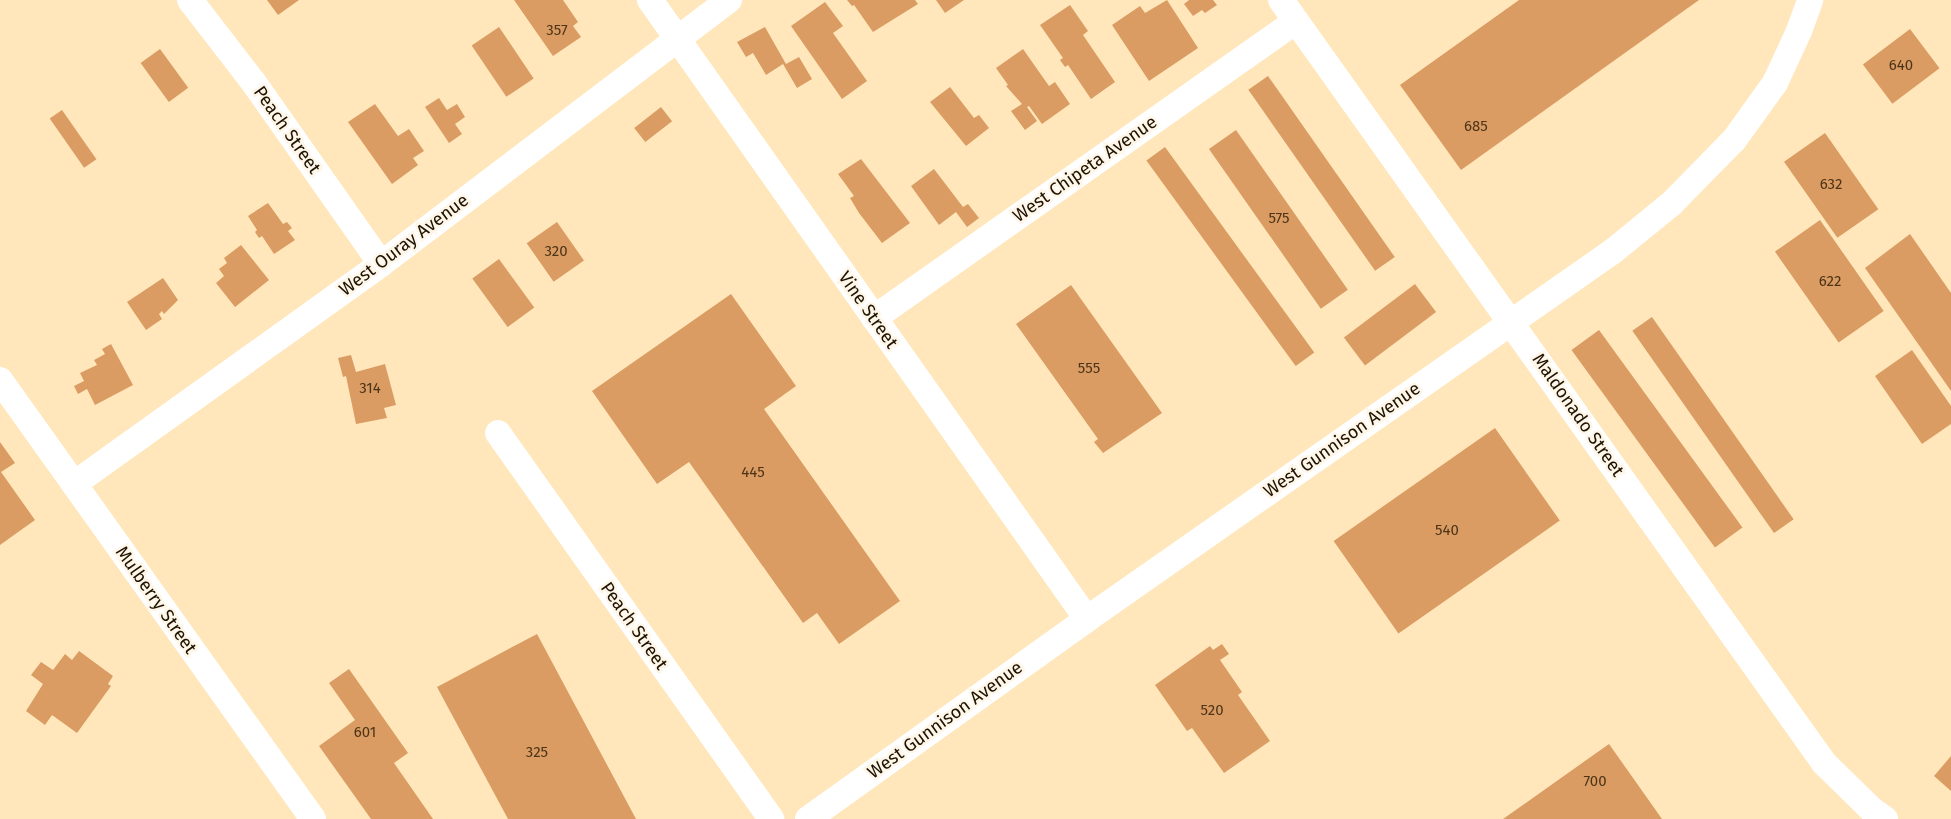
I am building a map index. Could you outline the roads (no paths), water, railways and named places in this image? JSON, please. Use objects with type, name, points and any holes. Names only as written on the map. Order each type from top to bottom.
[{"type":"street","name":"Peach Street","points":[[190,0],[254,83],[381,264]]},
{"type":"street","name":"Vine Street","points":[[650,0],[1087,619]]},
{"type":"street","name":"West Ouray Avenue","points":[[74,484],[381,264],[729,0]]},
{"type":"street","name":"Maldonado Street","points":[[1281,0],[1824,763],[1872,810],[1885,819]]},
{"type":"street","name":"West Gunnison Avenue","points":[[808,819],[1087,619],[1612,252],[1655,217],[1734,140],[1775,83],[1799,31],[1810,0]]},
{"type":"street","name":"West Chipeta Avenue","points":[[874,318],[1296,21]]},
{"type":"street","name":"Mulberry Street","points":[[0,380],[313,819]]},
{"type":"street","name":"Peach Street","points":[[498,433],[771,819]]}]
